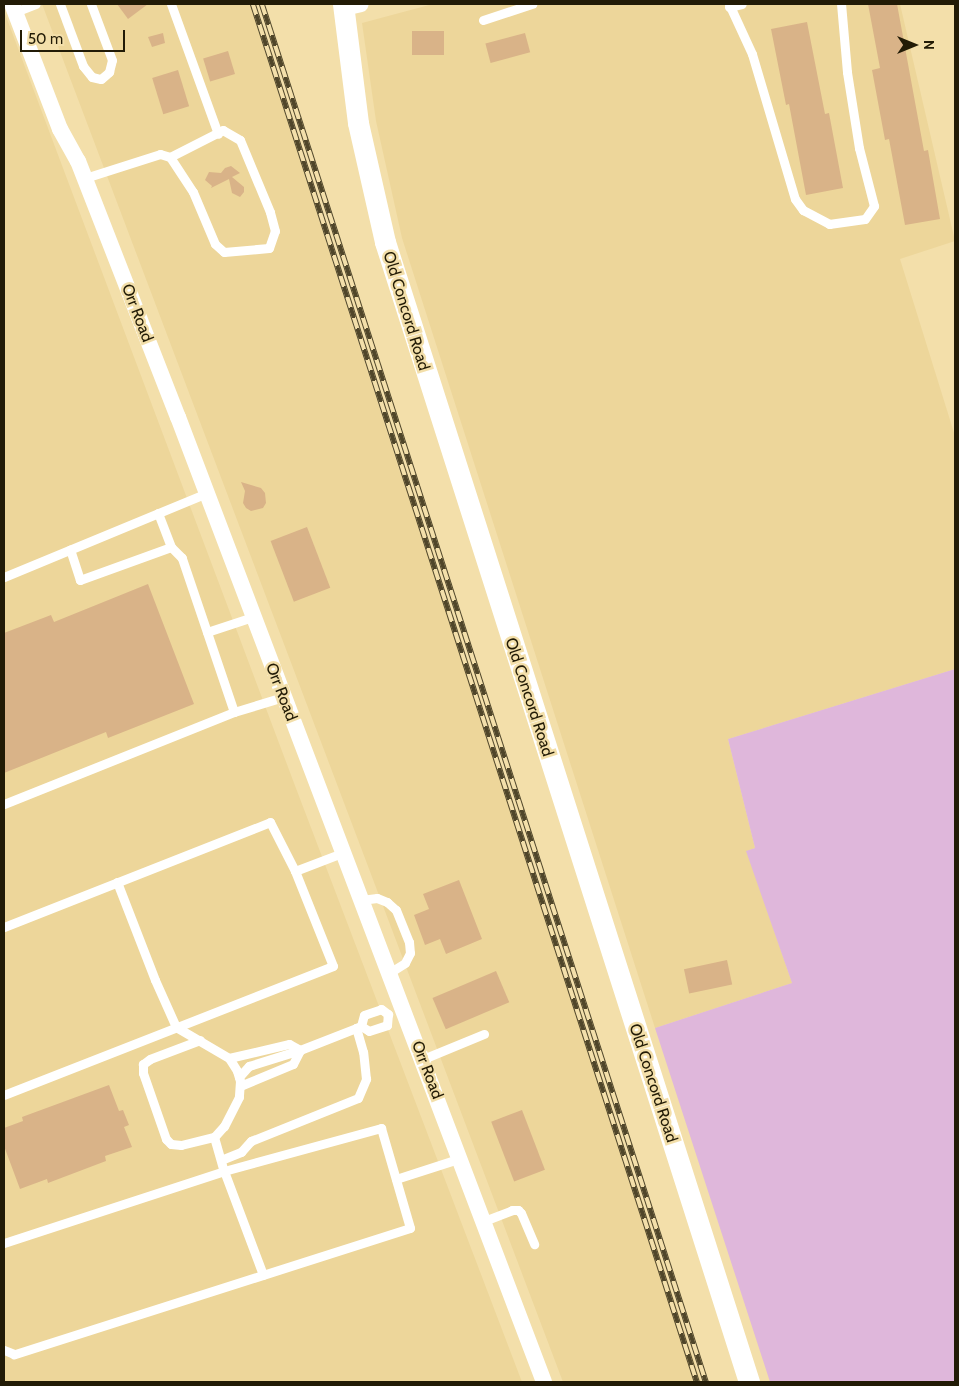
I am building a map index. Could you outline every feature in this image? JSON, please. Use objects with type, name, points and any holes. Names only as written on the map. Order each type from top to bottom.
[{"type":"street","name":"Old Concord Road","points":[[349,5],[358,123],[384,242],[749,1382]]},
{"type":"street","name":"Orr Road","points":[[14,8],[60,129],[85,178],[207,493],[544,1382]]},
{"type":"lane","points":[[14,8],[36,4]]},
{"type":"lane","points":[[60,4],[83,66],[92,77],[101,78],[108,72],[112,60],[91,4]]},
{"type":"lane","points":[[172,4],[218,134]]},
{"type":"lane","points":[[483,20],[532,4]]},
{"type":"lane","points":[[742,4],[729,5],[752,54],[795,199],[803,210],[829,224],[865,219],[874,206],[859,148],[847,72],[841,4]]},
{"type":"lane","points":[[85,178],[160,154],[170,157],[193,192],[215,244],[224,252],[269,248],[275,231],[270,212],[240,140],[223,130],[170,157]]},
{"type":"lane","points":[[4,577],[207,493]]},
{"type":"lane","points":[[158,513],[171,548],[182,558],[234,712]]},
{"type":"lane","points":[[70,550],[80,580],[171,548]]},
{"type":"lane","points":[[207,632],[253,617]]},
{"type":"lane","points":[[4,804],[234,712],[283,697]]},
{"type":"lane","points":[[4,927],[270,822],[295,871],[333,966],[4,1095]]},
{"type":"lane","points":[[295,871],[342,853]]},
{"type":"lane","points":[[117,882],[155,980],[176,1027],[200,1040],[229,1058],[239,1082],[239,1097],[224,1126],[214,1137],[182,1145],[171,1144],[166,1138],[143,1073],[143,1064],[150,1059],[200,1040]]},
{"type":"lane","points":[[361,900],[377,898],[387,902],[396,910],[409,942],[410,953],[405,963],[389,973]]},
{"type":"lane","points":[[220,1160],[241,1152],[251,1141],[358,1098],[366,1079],[359,1027],[364,1015],[381,1009],[388,1014]]},
{"type":"lane","points":[[388,1014],[404,1009]]},
{"type":"lane","points":[[239,1082],[249,1066],[300,1050],[359,1027],[369,1031],[387,1025],[388,1014]]},
{"type":"lane","points":[[423,1059],[484,1034]]},
{"type":"lane","points":[[229,1058],[289,1044],[300,1050]]},
{"type":"lane","points":[[239,1082],[293,1064],[300,1050]]},
{"type":"lane","points":[[4,1243],[224,1171],[381,1128],[410,1228],[14,1354],[4,1350]]},
{"type":"lane","points":[[214,1137],[220,1160],[264,1275]]},
{"type":"lane","points":[[396,1179],[460,1158]]},
{"type":"lane","points":[[484,1221],[512,1210],[518,1210],[534,1244]]},
{"type":"shaded area","points":[[42,4],[250,4],[400,472],[404,471],[701,1382],[563,1382]]},
{"type":"shaded area","points":[[433,4],[900,4],[955,241],[900,259],[955,436],[955,669],[728,739],[755,848],[747,851],[792,983],[655,1028],[402,238],[376,121],[362,23]]},
{"type":"shaded area","points":[[4,11],[294,783],[522,1382],[4,1382]]},
{"type":"shaded area","points":[[955,669],[955,1382],[770,1382],[655,1028],[792,983],[746,851],[755,848],[728,739]]},
{"type":"building","points":[[117,4],[148,4],[128,19]]},
{"type":"building","points":[[868,4],[897,4],[924,151],[928,150],[940,219],[905,225],[889,139],[885,140],[872,70],[880,68]]},
{"type":"building","points":[[807,22],[825,114],[829,113],[843,188],[806,195],[789,104],[786,105],[771,29]]},
{"type":"building","points":[[412,31],[444,31],[444,55],[412,55]]},
{"type":"building","points":[[163,33],[165,43],[152,47],[148,37]]},
{"type":"building","points":[[525,33],[530,52],[491,63],[485,44]]},
{"type":"building","points":[[228,51],[235,74],[210,82],[203,59]]},
{"type":"building","points":[[178,70],[189,106],[163,114],[152,78]]},
{"type":"building","points":[[231,166],[240,173],[232,177],[244,187],[244,192],[240,197],[232,193],[229,179],[211,188],[212,186],[205,180],[209,172],[221,173],[225,168]]},
{"type":"building","points":[[241,482],[261,488],[265,493],[266,503],[263,508],[251,511],[246,508],[243,503],[245,491]]},
{"type":"building","points":[[307,527],[330,588],[294,602],[271,541]]},
{"type":"building","points":[[148,584],[194,704],[108,738],[106,732],[4,773],[4,633],[51,615],[54,622]]},
{"type":"building","points":[[459,880],[482,939],[446,954],[440,939],[425,945],[414,915],[429,909],[423,894]]},
{"type":"building","points":[[727,960],[732,984],[689,994],[684,969]]},
{"type":"building","points":[[496,971],[509,1002],[446,1029],[432,998]]},
{"type":"building","points":[[109,1085],[119,1111],[123,1110],[129,1125],[124,1127],[132,1147],[105,1156],[106,1161],[48,1183],[47,1179],[20,1189],[4,1146],[4,1128],[23,1121],[22,1117]]},
{"type":"building","points":[[522,1110],[545,1170],[514,1182],[491,1122]]},
{"type":"railway","points":[[253,4],[697,1382]]},
{"type":"railway","points":[[262,4],[706,1382]]}]
